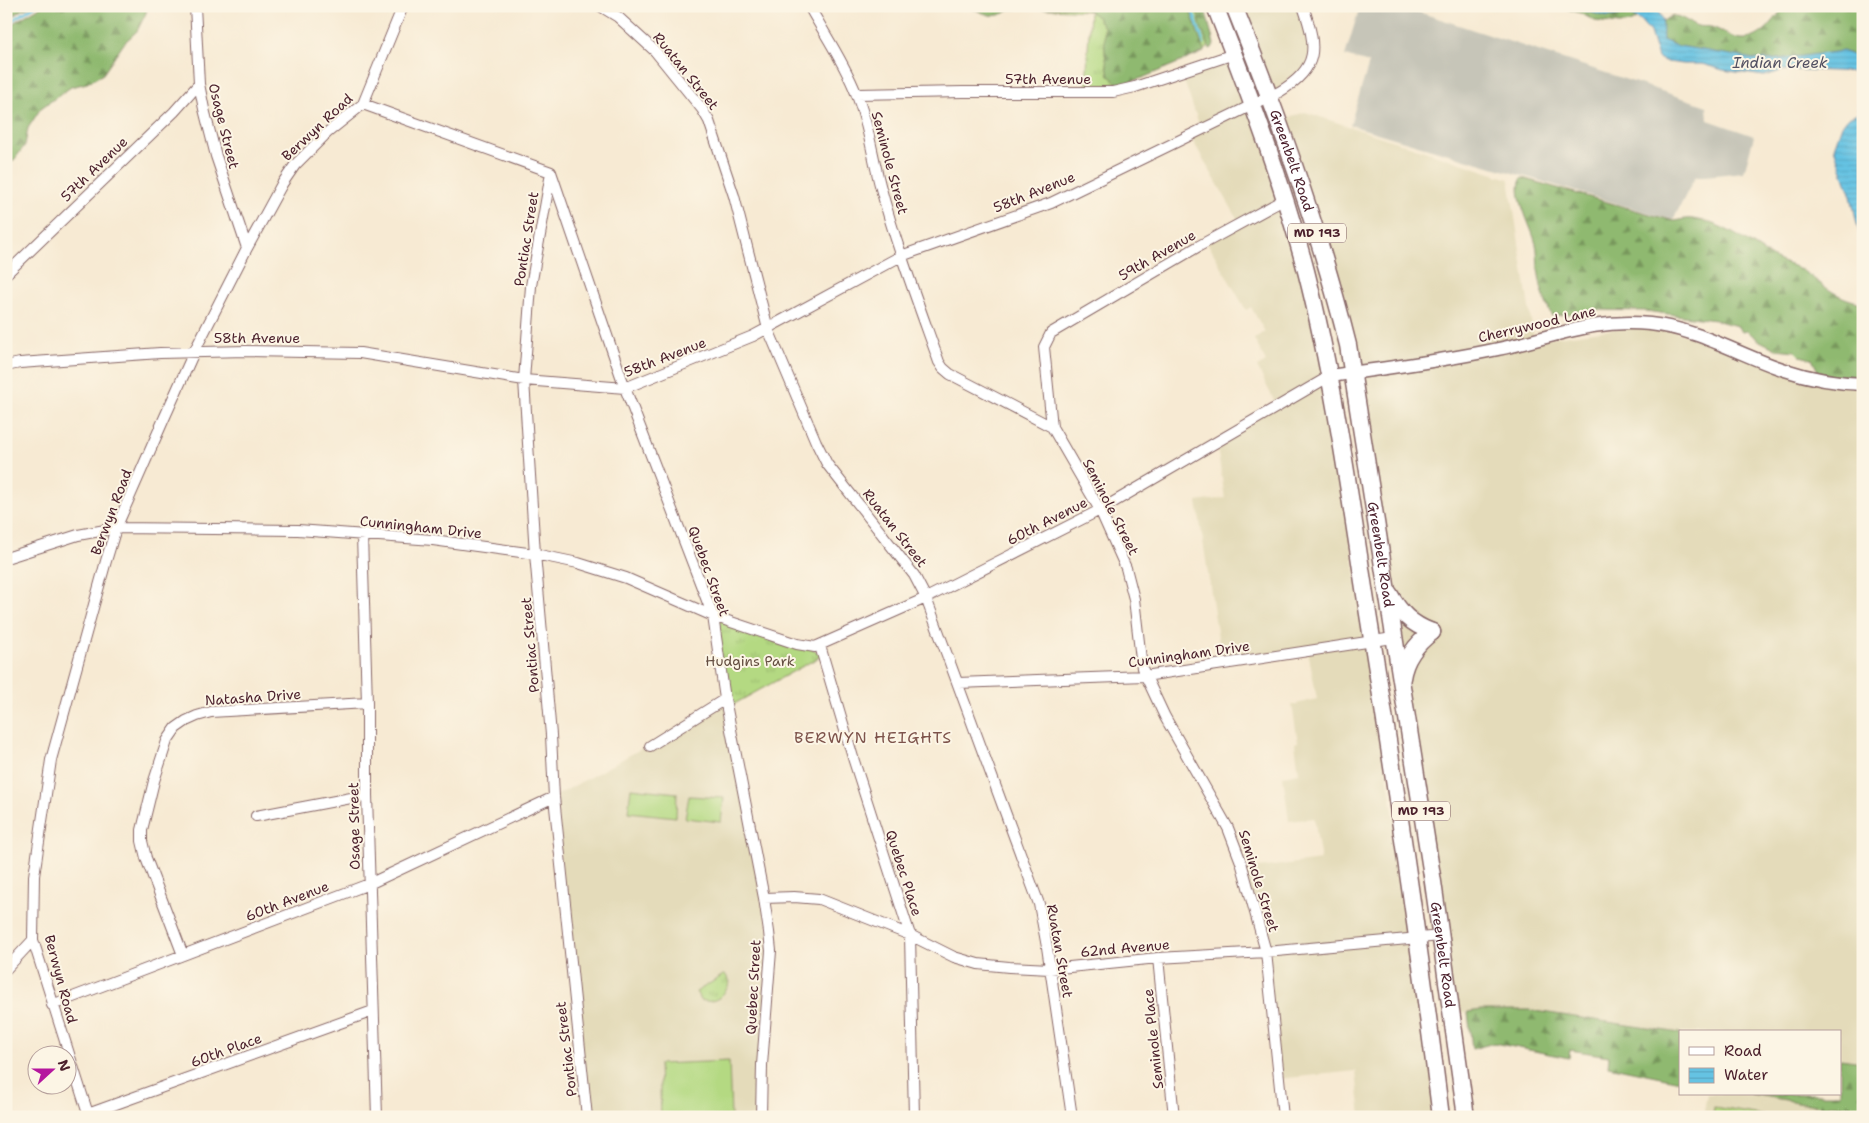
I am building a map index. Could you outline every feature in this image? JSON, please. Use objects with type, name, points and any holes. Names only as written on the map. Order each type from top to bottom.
[{"type":"main road","name":"Greenbelt Road","points":[[1215,6],[1253,105],[1285,199],[1306,271],[1330,376],[1373,641],[1418,939],[1441,1117]]},
{"type":"main road","name":"Greenbelt Road","points":[[1234,6],[1270,96],[1329,272],[1353,373],[1466,1117]]},
{"type":"main road","points":[[1385,587],[1402,614],[1412,623],[1432,632],[1410,653],[1400,686]]},
{"type":"street","name":"Osage Street","points":[[195,6],[199,84],[216,156],[247,248]]},
{"type":"street","name":"Berwyn Road","points":[[88,1116],[52,1005],[34,940],[35,861],[51,760],[116,528],[194,352],[282,184],[295,165],[328,132],[363,104],[403,6]]},
{"type":"street","name":"Ruatan Street","points":[[600,6],[618,17],[655,51],[702,109],[709,121],[734,196],[768,328],[816,442],[827,464],[914,575],[926,598],[1039,904],[1048,947],[1072,1117]]},
{"type":"street","name":"Seminole Street","points":[[809,6],[848,74],[857,94],[901,256],[939,362],[950,374],[1052,427],[1100,510],[1130,578],[1144,676],[1228,828],[1244,870],[1266,952],[1283,1117]]},
{"type":"street","name":"58th Avenue","points":[[6,366],[102,357],[194,352],[360,353],[524,380],[625,388],[737,343],[901,256],[1051,203],[1287,87],[1300,78],[1311,59],[1313,37],[1303,6]]},
{"type":"street","name":"57th Avenue","points":[[857,94],[1112,92],[1135,88],[1234,54]]},
{"type":"street","name":"57th Avenue","points":[[6,274],[174,112],[199,84]]},
{"type":"street","points":[[363,104],[551,172]]},
{"type":"street","name":"Pontiac Street","points":[[551,172],[531,286],[524,380],[535,554],[551,735],[554,797],[587,1117]]},
{"type":"street","name":"Quebec Street","points":[[551,172],[625,388],[713,616],[725,699],[764,898],[770,952],[762,1065],[761,1117]]},
{"type":"street","name":"59th Avenue","points":[[1052,427],[1044,347],[1051,332],[1285,199]]},
{"type":"street","name":"Cherrywood Lane","points":[[1330,376],[1498,350],[1583,327],[1631,323],[1653,324],[1692,333],[1785,371],[1822,379],[1863,384]]},
{"type":"street","name":"60th Avenue","points":[[820,646],[926,598],[1100,510],[1330,376]]},
{"type":"street","name":"Cunningham Drive","points":[[6,558],[78,535],[116,528],[298,530],[433,540],[535,554],[578,563],[626,578],[713,616],[811,648],[820,646]]},
{"type":"street","name":"Osage Street","points":[[362,535],[367,703],[369,884],[377,1117]]},
{"type":"street","name":"Cunningham Drive","points":[[958,683],[1144,676],[1393,638]]},
{"type":"street","name":"Quebec Place","points":[[820,646],[854,761],[910,935],[914,1117]]},
{"type":"street","points":[[650,746],[725,699]]},
{"type":"street","name":"Natasha Drive","points":[[183,955],[155,883],[142,841],[142,830],[154,781],[167,741],[172,734],[186,720],[211,712],[367,703]]},
{"type":"street","points":[[256,816],[367,795]]},
{"type":"street","name":"60th Avenue","points":[[52,1005],[369,884],[554,797]]},
{"type":"street","name":"62nd Avenue","points":[[764,898],[794,896],[819,899],[910,935],[966,961],[1009,967],[1050,969],[1158,958],[1266,952],[1440,936]]},
{"type":"street","points":[[6,968],[34,940]]},
{"type":"street","name":"Seminole Place","points":[[1158,958],[1174,1117]]},
{"type":"street","name":"60th Place","points":[[88,1116],[374,1012]]},
{"type":"shaded area","points":[[1234,6],[1303,6],[1311,30],[1307,67],[1270,96]]},
{"type":"shaded area","points":[[1360,6],[1400,6],[1707,106],[1708,120],[1754,136],[1744,172],[1695,177],[1673,220],[1350,125],[1369,63],[1345,56]]},
{"type":"shaded area","points":[[1234,54],[1311,290],[1441,1117],[1361,1117],[1356,1071],[1278,1079],[1266,952],[1243,870],[1321,860],[1314,818],[1289,821],[1283,776],[1299,773],[1295,743],[1298,742],[1292,705],[1317,699],[1308,651],[1222,664],[1197,502],[1225,498],[1216,441],[1277,406],[1257,367],[1266,362],[1254,339],[1265,332],[1251,307],[1246,310],[1207,242],[1240,223],[1190,136],[1201,130],[1181,72]]},
{"type":"shaded area","points":[[1305,112],[1509,179],[1534,340],[1653,324],[1765,363],[1863,384],[1863,1062],[1842,1059],[1842,1030],[1679,1030],[1679,1033],[1529,1010],[1481,1010],[1451,1014],[1360,418],[1279,121]]},
{"type":"shaded area","points":[[725,699],[769,932],[761,1117],[587,1117],[554,797],[657,740]]},
{"type":"shaded area","points":[[1707,1096],[1763,1096],[1826,1107],[1831,1104],[1863,1109],[1863,1117],[1703,1117]]},
{"type":"green space","points":[[6,6],[31,6],[6,21]]},
{"type":"green space","points":[[42,6],[147,6],[146,13],[137,31],[125,42],[103,74],[87,83],[71,87],[41,108],[28,128],[25,145],[15,159],[6,167],[6,27]]},
{"type":"green space","points":[[971,6],[1189,6],[1204,52],[1123,84],[1116,82],[1109,76],[1105,54],[1104,27],[1097,17],[1084,7],[1011,9],[1001,14],[992,15],[973,9]]},
{"type":"green space","points":[[1031,6],[1201,6],[1213,38],[1207,49],[1177,62],[1102,89],[1086,89],[1090,11],[1031,8]]},
{"type":"green space","points":[[1196,6],[1204,6],[1205,9],[1214,44],[1210,49],[1201,28]]},
{"type":"green space","points":[[1557,6],[1635,6],[1636,19],[1630,23],[1619,24],[1595,21],[1580,13]]},
{"type":"green space","points":[[1784,6],[1863,6],[1863,67],[1797,64],[1664,53],[1661,23],[1670,17],[1678,16],[1697,26],[1712,27],[1732,37],[1741,39],[1756,36],[1763,32]]},
{"type":"green space","points":[[1522,178],[1674,221],[1691,219],[1704,221],[1726,229],[1775,259],[1800,269],[1836,294],[1863,303],[1863,384],[1822,379],[1812,359],[1800,356],[1795,351],[1776,349],[1760,341],[1747,331],[1742,332],[1737,326],[1715,320],[1645,311],[1598,310],[1552,316],[1541,287],[1536,244],[1519,192]]},
{"type":"green space","name":"Hudgins Park","points":[[713,616],[811,648],[823,655],[727,708]]},
{"type":"green space","points":[[631,788],[677,793],[676,817],[628,812]]},
{"type":"green space","points":[[689,796],[724,798],[721,822],[685,818]]},
{"type":"green space","points":[[725,974],[730,982],[722,995],[711,1001],[701,1000],[696,992]]},
{"type":"green space","points":[[1481,1010],[1529,1010],[1679,1033],[1679,1081],[1608,1066],[1609,1056],[1570,1050],[1569,1058],[1494,1043],[1472,1049],[1468,1012]]},
{"type":"green space","points":[[1842,1059],[1863,1062],[1863,1109],[1831,1104],[1826,1107],[1763,1096],[1842,1096]]},
{"type":"green space","points":[[729,1061],[731,1117],[661,1117],[659,1064]]},
{"type":"green space","points":[[1714,1107],[1771,1117],[1713,1117]]},
{"type":"water","name":"Indian Creek","points":[[1567,6],[1642,6],[1660,14],[1663,40],[1674,45],[1769,60],[1843,51],[1863,60],[1863,72],[1785,70],[1764,76],[1723,70],[1702,64],[1667,62],[1658,58],[1650,32],[1641,21],[1628,14],[1608,17]]},
{"type":"water","points":[[1863,99],[1863,251],[1851,196],[1834,148],[1842,125],[1849,117],[1859,112],[1858,103]]},
{"type":"waterway","points":[[6,24],[35,6]]},
{"type":"waterway","points":[[1191,6],[1204,44]]},
{"type":"district","name":"BERWYN HEIGHTS","points":[[873,737]]}]
